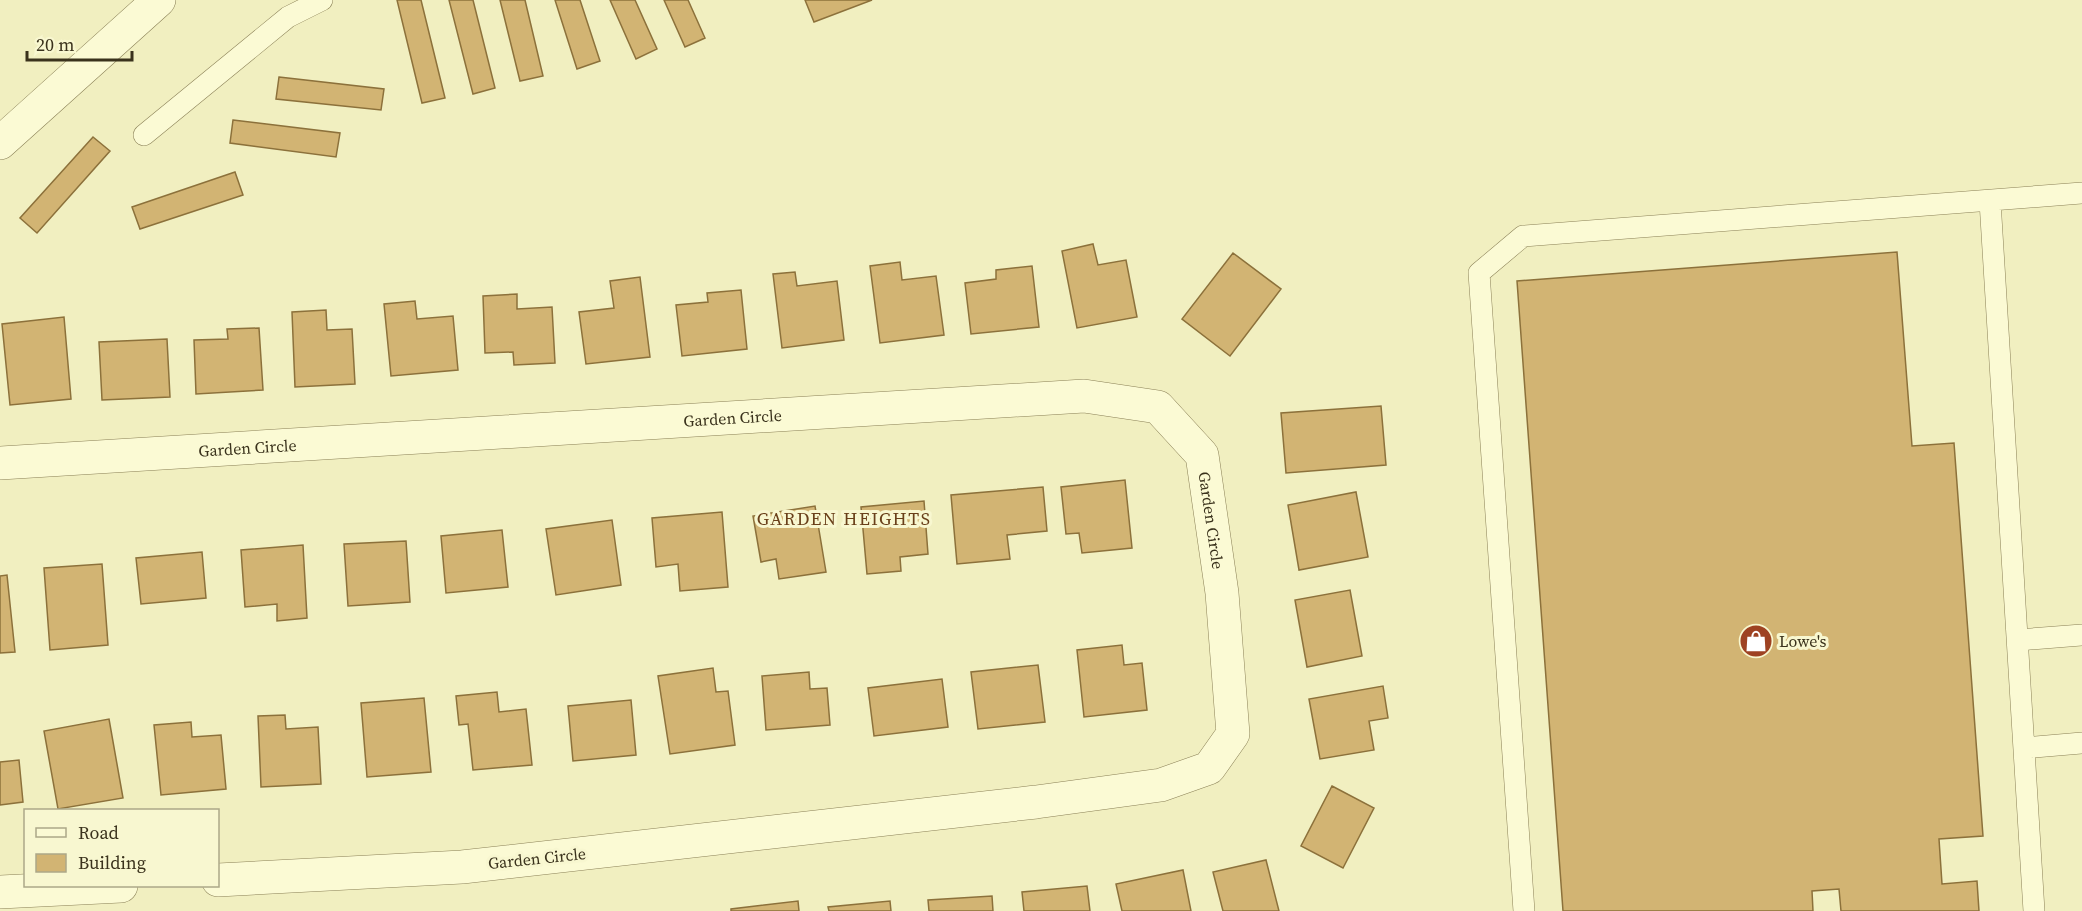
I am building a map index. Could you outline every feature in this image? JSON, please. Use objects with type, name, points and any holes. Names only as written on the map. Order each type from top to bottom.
[{"type":"street","points":[[0,143],[159,0]]},
{"type":"street","name":"Garden Circle","points":[[0,463],[1084,396],[1158,407],[1202,455],[1222,593],[1233,734],[1209,768],[1161,785],[486,864],[219,880]]},
{"type":"street","points":[[0,892],[86,887]]},
{"type":"lane","points":[[144,135],[288,17],[322,0]]},
{"type":"lane","points":[[1524,911],[1479,273],[1522,236],[2082,193]]},
{"type":"lane","points":[[1990,201],[2034,911]]},
{"type":"lane","points":[[2018,640],[2082,636]]},
{"type":"lane","points":[[2024,748],[2082,743]]},
{"type":"building","points":[[397,0],[421,0],[445,98],[422,103]]},
{"type":"building","points":[[449,0],[473,0],[495,88],[473,94]]},
{"type":"building","points":[[500,0],[525,0],[543,76],[520,81]]},
{"type":"building","points":[[555,0],[580,0],[600,61],[577,69]]},
{"type":"building","points":[[610,0],[635,0],[657,49],[636,59]]},
{"type":"building","points":[[664,0],[688,0],[705,38],[685,47]]},
{"type":"building","points":[[805,0],[872,0],[814,22]]},
{"type":"building","points":[[279,77],[384,89],[381,110],[276,99]]},
{"type":"building","points":[[233,120],[340,133],[336,157],[230,143]]},
{"type":"building","points":[[93,137],[110,151],[37,233],[20,218]]},
{"type":"building","points":[[235,172],[243,195],[140,229],[132,207]]},
{"type":"building","points":[[1093,244],[1098,265],[1126,260],[1137,317],[1077,328],[1062,251]]},
{"type":"building","name":"Lowe's","points":[[1897,252],[1912,446],[1954,443],[1983,836],[1939,839],[1942,884],[1977,881],[1979,911],[1841,911],[1839,889],[1812,891],[1813,911],[1563,911],[1517,281]]},
{"type":"building","points":[[1233,253],[1281,289],[1230,356],[1182,319]]},
{"type":"building","points":[[900,262],[902,280],[936,276],[944,335],[880,343],[870,266]]},
{"type":"building","points":[[1032,266],[1039,327],[971,334],[965,283],[996,279],[996,270]]},
{"type":"building","points":[[795,272],[797,286],[837,281],[844,340],[782,348],[773,274]]},
{"type":"building","points":[[640,277],[650,357],[586,364],[579,312],[614,308],[610,281]]},
{"type":"building","points":[[741,290],[747,349],[682,356],[676,305],[708,302],[707,293]]},
{"type":"building","points":[[517,294],[517,309],[552,307],[555,363],[514,365],[513,352],[485,353],[483,296]]},
{"type":"building","points":[[415,301],[417,319],[453,316],[458,370],[391,376],[384,304]]},
{"type":"building","points":[[326,310],[327,330],[352,329],[355,384],[295,387],[292,312]]},
{"type":"building","points":[[64,317],[71,399],[10,405],[2,324]]},
{"type":"building","points":[[259,328],[263,390],[196,394],[194,340],[228,339],[227,329]]},
{"type":"building","points":[[167,339],[170,397],[102,400],[99,342]]},
{"type":"building","points":[[1381,406],[1386,465],[1286,473],[1281,413]]},
{"type":"building","points":[[1125,480],[1132,548],[1082,553],[1079,533],[1066,534],[1061,487]]},
{"type":"building","points":[[1043,487],[1047,531],[1007,535],[1010,559],[957,564],[951,495]]},
{"type":"building","points":[[1356,492],[1368,557],[1299,570],[1288,505]]},
{"type":"building","points":[[924,501],[928,554],[900,557],[901,571],[867,574],[861,507]]},
{"type":"building","points":[[815,506],[826,572],[779,579],[776,559],[761,562],[753,516]]},
{"type":"building","points":[[722,512],[728,587],[680,591],[678,564],[656,567],[652,518]]},
{"type":"building","points":[[612,520],[621,585],[556,595],[546,529]]},
{"type":"building","points":[[502,530],[508,587],[446,593],[441,536]]},
{"type":"building","points":[[406,541],[410,602],[348,606],[344,544]]},
{"type":"building","points":[[303,545],[307,618],[277,621],[277,604],[245,607],[241,550]]},
{"type":"building","points":[[202,552],[206,598],[141,604],[136,558]]},
{"type":"building","points":[[102,564],[108,645],[50,650],[44,568]]},
{"type":"building","points":[[7,575],[15,652],[0,653],[0,576]]},
{"type":"building","points":[[1350,590],[1362,656],[1307,667],[1295,600]]},
{"type":"building","points":[[1122,645],[1124,665],[1142,663],[1147,710],[1084,717],[1077,650]]},
{"type":"building","points":[[1038,665],[1045,722],[978,729],[971,672]]},
{"type":"building","points":[[713,668],[716,692],[728,691],[735,745],[670,754],[658,676]]},
{"type":"building","points":[[809,672],[810,689],[827,688],[830,725],[766,730],[762,676]]},
{"type":"building","points":[[942,679],[948,727],[874,736],[868,688]]},
{"type":"building","points":[[1383,686],[1388,718],[1369,721],[1374,750],[1320,759],[1309,699]]},
{"type":"building","points":[[497,692],[499,712],[526,709],[532,765],[473,770],[468,724],[459,725],[456,696]]},
{"type":"building","points":[[424,698],[431,772],[367,777],[361,703]]},
{"type":"building","points":[[631,700],[636,755],[573,761],[568,706]]},
{"type":"building","points":[[285,715],[286,729],[318,727],[321,784],[261,787],[258,716]]},
{"type":"building","points":[[109,719],[123,798],[58,809],[44,731]]},
{"type":"building","points":[[191,722],[192,737],[221,735],[226,789],[161,795],[154,725]]},
{"type":"building","points":[[19,760],[23,802],[0,805],[0,762]]},
{"type":"building","points":[[1332,786],[1374,808],[1343,868],[1301,846]]},
{"type":"building","points":[[1266,860],[1279,911],[1223,911],[1213,872]]},
{"type":"building","points":[[1183,870],[1191,911],[1122,911],[1116,884]]},
{"type":"building","points":[[1087,886],[1090,911],[1024,911],[1022,892]]},
{"type":"building","points":[[992,896],[993,911],[929,911],[928,900]]},
{"type":"building","points":[[798,901],[799,911],[731,911],[731,909]]},
{"type":"building","points":[[890,901],[891,911],[829,911],[828,907]]},
{"type":"place","name":"Lowe's","points":[[1756,641]]},
{"type":"district","name":"GARDEN HEIGHTS","points":[[844,518]]}]
